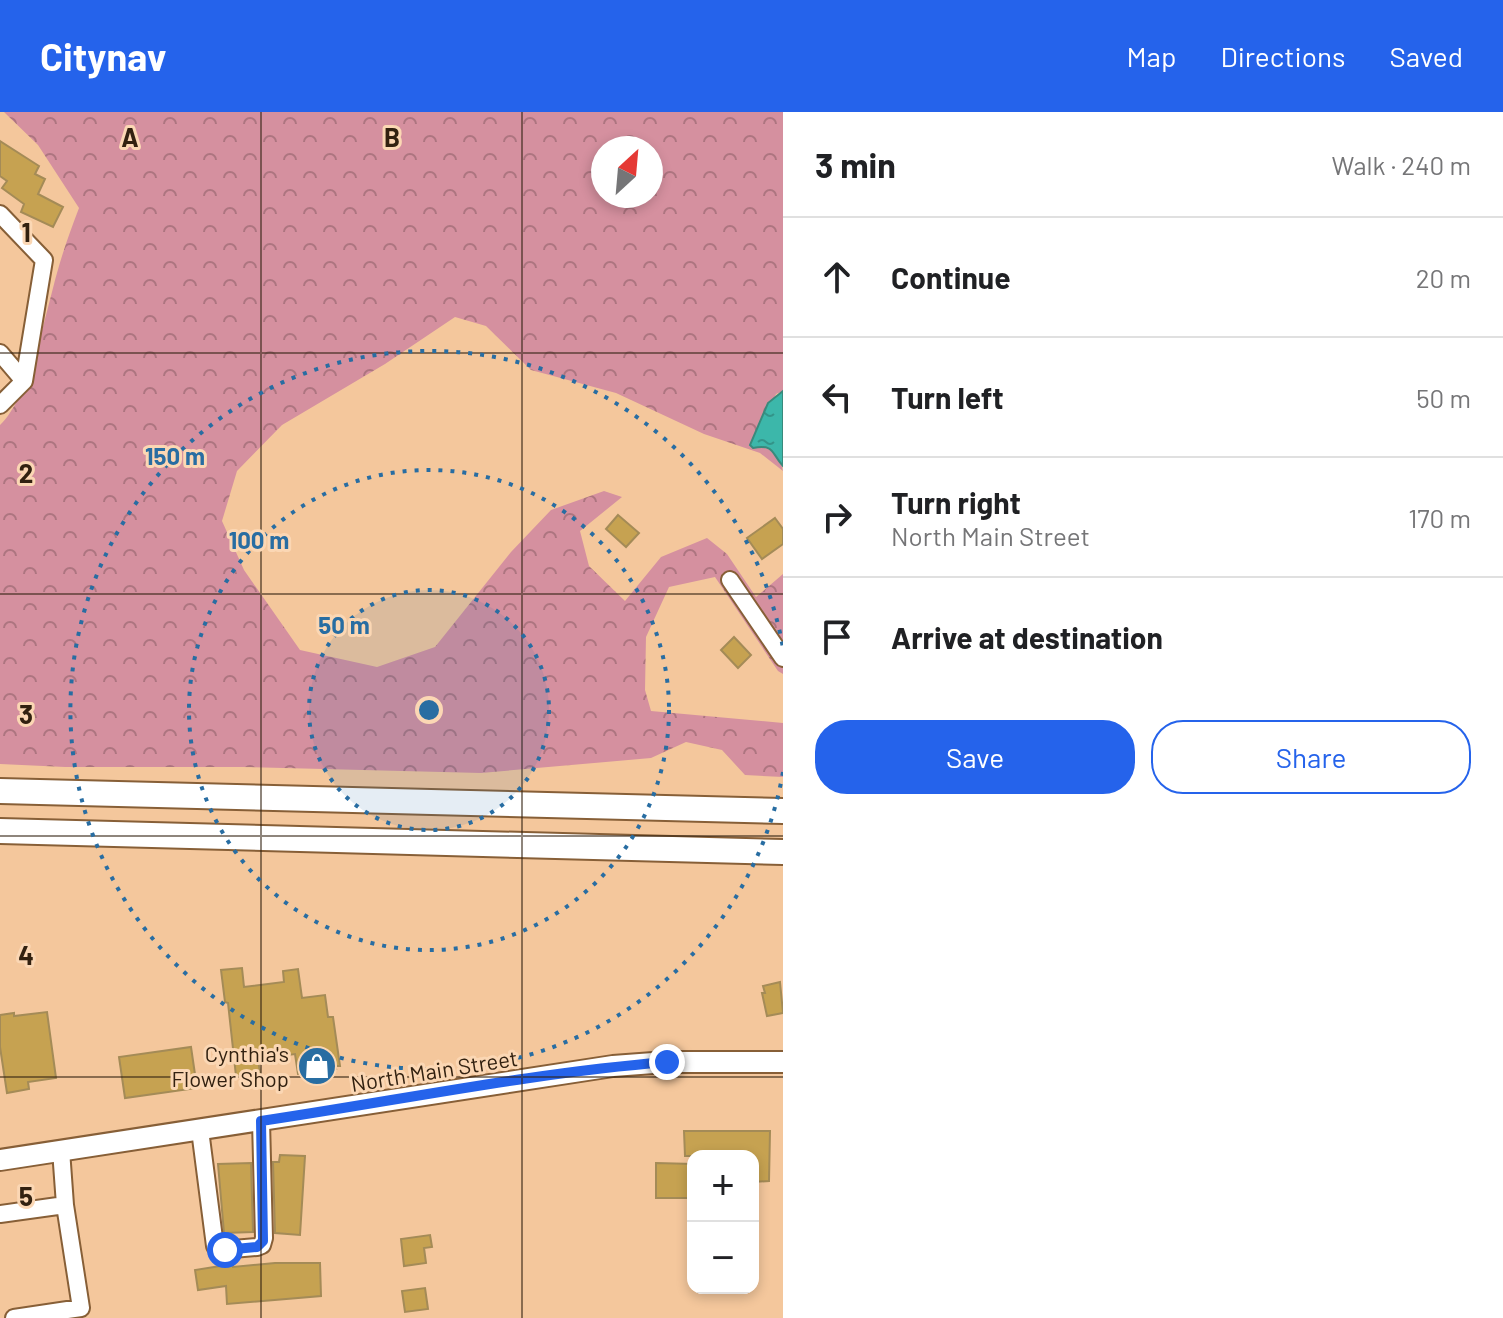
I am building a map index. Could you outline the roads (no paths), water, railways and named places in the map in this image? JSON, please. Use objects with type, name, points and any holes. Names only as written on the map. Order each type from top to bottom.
[{"type":"highway","points":[[0,791],[783,811]]},
{"type":"highway","points":[[0,831],[783,852]]},
{"type":"main road","name":"North Main Street","points":[[0,1160],[613,1066],[667,1062],[783,1062]]},
{"type":"street","points":[[0,214],[44,260],[24,381],[0,405]]},
{"type":"street","points":[[0,353],[24,381]]},
{"type":"street","points":[[730,580],[783,658]]},
{"type":"street","points":[[200,1130],[215,1246],[221,1250],[257,1247],[262,1245],[264,1238],[261,1121]]},
{"type":"street","points":[[14,1318],[81,1308],[65,1205],[61,1150]]},
{"type":"street","points":[[0,1214],[65,1205]]},
{"type":"water","points":[[783,391],[783,466],[769,449],[750,445],[768,403]]},
{"type":"place","name":"Cynthia's Flower Shop","points":[[317,1066]]}]
